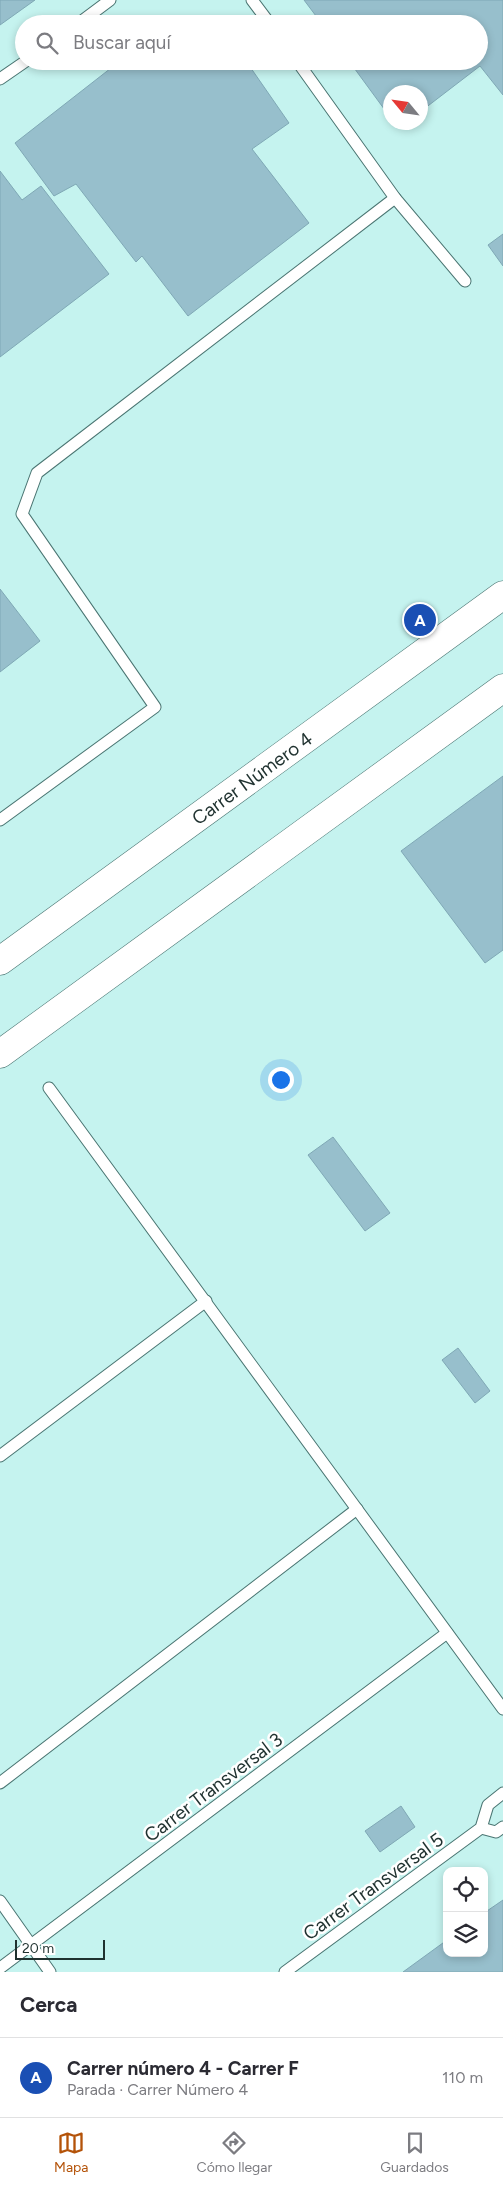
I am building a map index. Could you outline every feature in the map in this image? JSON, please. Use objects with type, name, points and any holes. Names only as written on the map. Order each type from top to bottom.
[{"type":"street","name":"Carrer Número 4","points":[[0,961],[503,594]]},
{"type":"street","points":[[0,1054],[503,688]]},
{"type":"lane","points":[[90,15],[110,0]]},
{"type":"lane","points":[[252,0],[263,15]]},
{"type":"lane","points":[[0,79],[15,69]]},
{"type":"lane","points":[[303,70],[395,198],[465,280]]},
{"type":"lane","points":[[0,820],[155,707],[22,514],[37,473],[395,198]]},
{"type":"lane","points":[[50,1088],[503,1709]]},
{"type":"lane","points":[[0,1456],[206,1301]]},
{"type":"lane","points":[[0,1783],[358,1510]]},
{"type":"lane","name":"Carrer Transversal 3","points":[[0,1968],[447,1633]]},
{"type":"lane","points":[[503,1793],[488,1805],[481,1828],[496,1832],[503,1827]]},
{"type":"lane","name":"Carrer Transversal 5","points":[[285,1972],[481,1828]]},
{"type":"lane","points":[[0,1901],[50,1972]]},
{"type":"building","points":[[0,0],[35,0],[0,25]]},
{"type":"building","points":[[304,0],[503,0],[503,95],[483,70],[488,70],[488,15],[315,15]]},
{"type":"building","points":[[108,70],[252,70],[289,123],[252,149],[309,223],[188,316],[142,256],[136,262],[76,184],[54,196],[15,143]]},
{"type":"building","points":[[356,70],[475,70],[428,106],[428,85],[383,85],[383,107]]},
{"type":"building","points":[[0,171],[22,200],[41,186],[109,274],[0,357]]},
{"type":"building","points":[[503,234],[503,266],[488,245]]},
{"type":"building","points":[[0,589],[40,641],[0,672]]},
{"type":"building","points":[[503,776],[503,950],[485,963],[401,851]]},
{"type":"building","points":[[333,1137],[390,1213],[365,1231],[308,1155]]},
{"type":"building","points":[[458,1348],[490,1391],[475,1403],[442,1360]]},
{"type":"building","points":[[401,1806],[415,1827],[380,1852],[365,1831]]},
{"type":"building","points":[[503,1900],[503,1972],[403,1972],[443,1943],[443,1957],[488,1957],[488,1910]]},
{"type":"place","name":"Carrer número 4 - Carrer F","points":[[420,620]]}]
